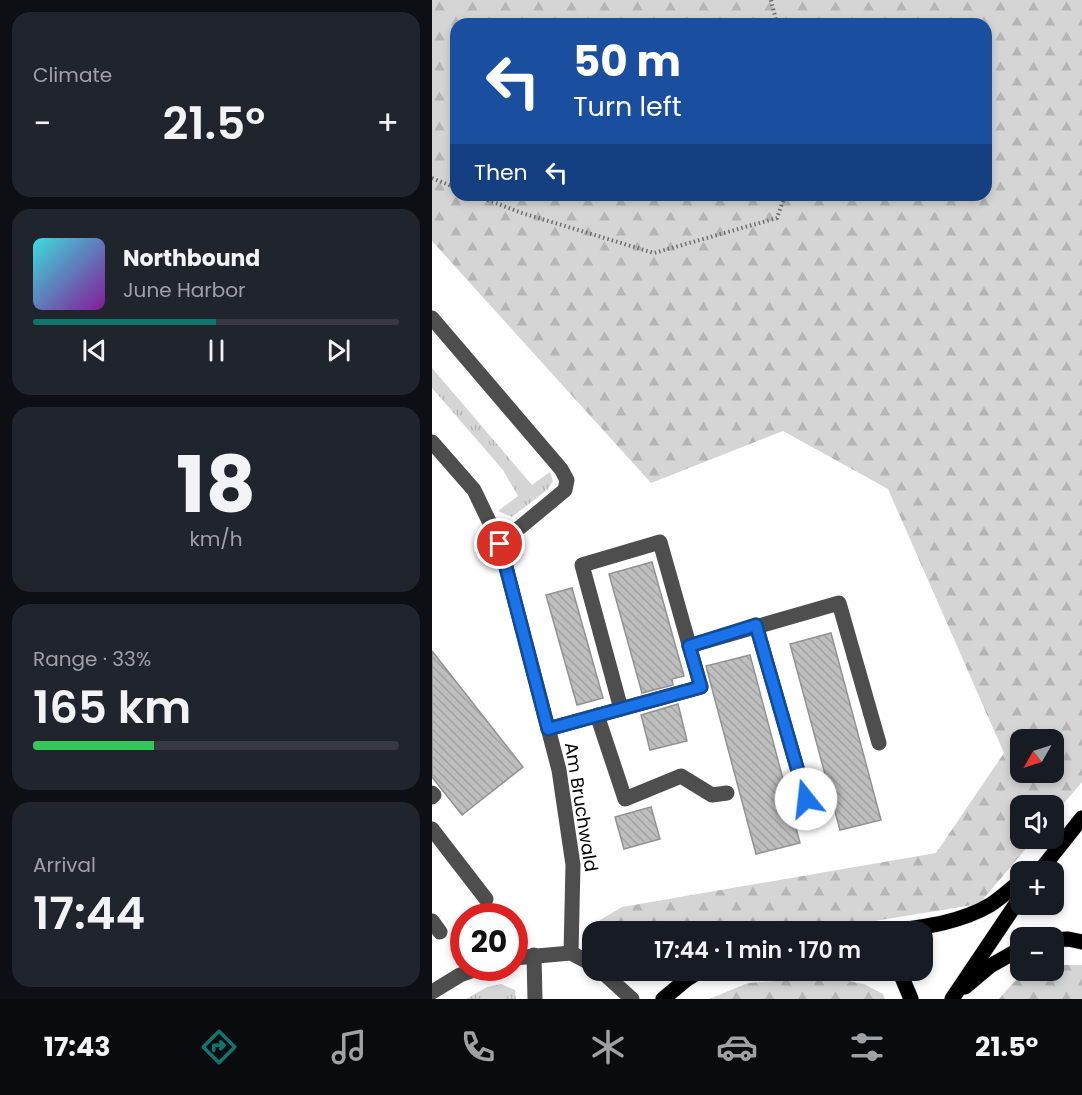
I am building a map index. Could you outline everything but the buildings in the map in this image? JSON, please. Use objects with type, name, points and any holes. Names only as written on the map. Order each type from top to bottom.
[{"type":"main road","points":[[1047,861],[1082,818]]},
{"type":"main road","points":[[933,925],[964,918],[991,904],[1010,890]]},
{"type":"main road","points":[[952,999],[1010,913]]},
{"type":"main road","points":[[1064,939],[1082,942]]},
{"type":"main road","points":[[952,999],[990,966],[1010,955]]},
{"type":"main road","points":[[663,999],[684,981]]},
{"type":"main road","points":[[903,981],[910,999]]},
{"type":"street","points":[[432,318],[561,469],[567,480],[565,490],[500,544]]},
{"type":"street","name":"Am Bruchwald","points":[[432,442],[474,490],[500,544],[559,770],[573,866],[571,953]]},
{"type":"street","points":[[548,729],[597,715],[621,709],[701,687],[660,542],[582,565],[621,709]]},
{"type":"street","points":[[689,646],[839,603],[879,743]]},
{"type":"street","points":[[756,625],[806,799]]},
{"type":"street","points":[[597,715],[626,799],[681,776],[712,795],[727,794]]},
{"type":"street","points":[[432,829],[486,899]]},
{"type":"street","points":[[528,956],[571,953],[582,959]]},
{"type":"street","points":[[534,955],[535,999]]},
{"type":"street","points":[[432,992],[450,981]]},
{"type":"street","points":[[612,981],[632,999]]},
{"type":"path","points":[[771,0],[776,18]]},
{"type":"path","points":[[432,178],[450,186]]},
{"type":"path","points":[[491,201],[522,213],[654,253],[777,218],[783,201]]},
{"type":"green space","points":[[432,0],[1082,0],[1082,782],[1064,803],[1064,795],[1010,795],[1010,849],[1026,849],[1015,861],[1010,861],[1010,867],[979,904],[874,921],[599,921],[622,907],[936,853],[1004,753],[888,489],[783,431],[651,483],[432,241]]},
{"type":"green space","points":[[432,368],[532,485],[550,472],[553,481],[548,489],[512,517],[498,511],[518,496],[503,470],[432,388]]},
{"type":"green space","points":[[1064,965],[1082,965],[1082,999],[999,999],[1015,981],[1064,981]]},
{"type":"green space","points":[[848,981],[864,984],[883,994],[885,999],[709,999],[748,983]]},
{"type":"green space","points":[[501,984],[515,990],[516,999],[466,999],[487,987]]},
{"type":"route","points":[[500,544],[548,729],[701,687],[689,646],[756,625],[806,799]]}]
